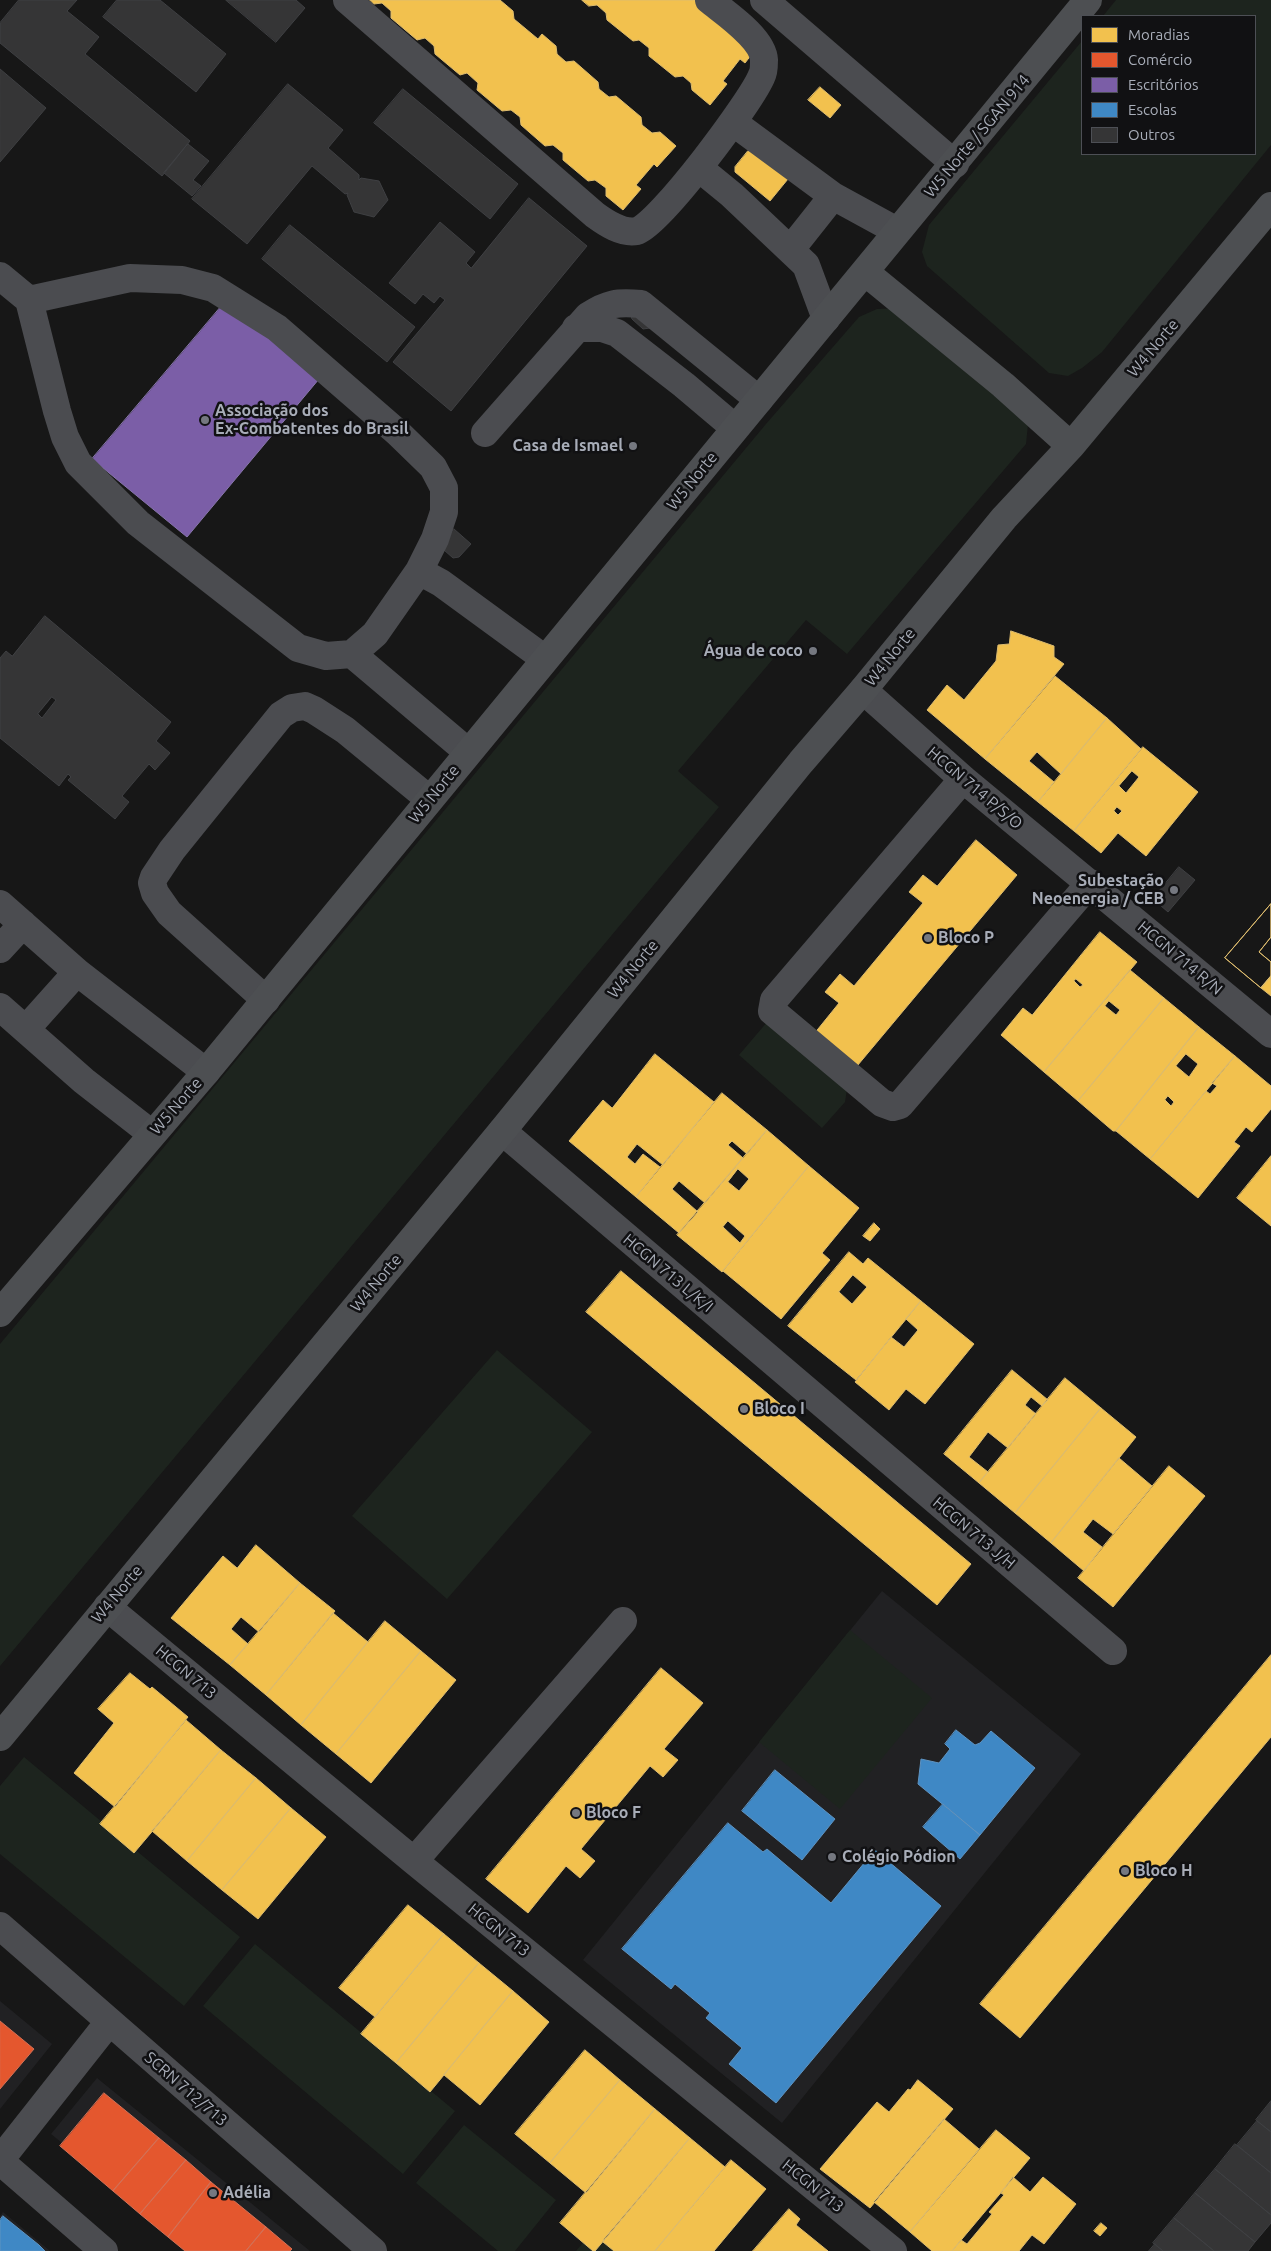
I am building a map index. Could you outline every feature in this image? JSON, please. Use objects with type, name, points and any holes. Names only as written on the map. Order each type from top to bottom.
[{"type":"main road","name":"W5 Norte / SGAN 914","points":[[865,272],[897,230],[955,164],[1088,0]]},
{"type":"main road","name":"W4 Norte","points":[[0,1737],[502,1131],[801,762],[863,690],[1004,518],[1071,446],[1271,206]]},
{"type":"main road","points":[[865,272],[1003,384],[1071,446]]},
{"type":"main road","name":"W5 Norte","points":[[0,1313],[266,1000],[429,799],[865,272]]},
{"type":"street","points":[[347,0],[588,209],[610,226],[637,231],[648,224],[699,168],[734,123],[762,75],[764,60],[761,49],[754,38],[709,0]]},
{"type":"street","points":[[764,0],[955,164]]},
{"type":"street","points":[[734,123],[833,196],[897,230]]},
{"type":"street","points":[[699,168],[732,195],[806,265],[826,319]]},
{"type":"street","points":[[791,249],[833,196]]},
{"type":"street","points":[[0,276],[29,300],[57,411],[65,437],[78,463],[138,523],[298,648],[326,656],[352,654],[375,634],[419,571],[435,540],[444,512],[444,488],[433,466],[398,433],[277,328],[213,288],[182,280],[130,278],[29,300]]},
{"type":"street","points":[[484,433],[588,316],[602,307],[620,302],[641,304],[759,400]]},
{"type":"street","points":[[576,328],[602,328],[617,333],[735,428]]},
{"type":"street","points":[[659,365],[680,335]]},
{"type":"street","points":[[419,571],[441,583],[545,659]]},
{"type":"street","points":[[352,654],[468,752]]},
{"type":"street","name":"HCGN 714 P/S/O","points":[[863,690],[963,779],[1090,883]]},
{"type":"street","points":[[266,1000],[169,913],[154,893],[152,883],[172,850],[275,723],[292,708],[305,706],[345,730],[429,799]]},
{"type":"street","points":[[963,779],[774,1000],[772,1011],[882,1103],[893,1106],[900,1105],[1090,883]]},
{"type":"street","name":"HCGN 714 R/N","points":[[1090,883],[1271,1034]]},
{"type":"street","points":[[0,904],[77,972],[206,1072]]},
{"type":"street","points":[[0,949],[23,924]]},
{"type":"street","points":[[26,1029],[77,972]]},
{"type":"street","points":[[0,1007],[84,1081],[152,1134]]},
{"type":"street","name":"HCGN 713 L/K/I","points":[[502,1131],[835,1416]]},
{"type":"street","name":"HCGN 713 J/H","points":[[835,1416],[1112,1651]]},
{"type":"street","name":"HCGN 713","points":[[107,1607],[414,1861],[893,2251]]},
{"type":"street","points":[[414,1861],[623,1622]]},
{"type":"street","name":"SCRN 712/713","points":[[0,1926],[372,2251]]},
{"type":"street","points":[[104,2251],[0,2161],[109,2022]]},
{"type":"shaded area","points":[[1116,0],[1271,0],[1271,145],[1102,352],[1082,368],[1068,376],[1049,373],[927,266],[922,252],[929,225],[1081,42],[1081,155],[1256,155],[1256,15],[1104,15]]},
{"type":"shaded area","points":[[903,308],[1028,424],[1026,444],[847,654],[806,620],[678,771],[719,807],[0,1666],[0,1344],[766,424],[859,317],[877,309]]},
{"type":"shaded area","points":[[768,1021],[847,1089],[845,1102],[822,1128],[739,1055]]},
{"type":"shaded area","points":[[497,1350],[592,1432],[447,1599],[352,1516]]},
{"type":"shaded area","name":"Colégio Pódion","points":[[882,1591],[1081,1754],[782,2123],[583,1960]]},
{"type":"shaded area","points":[[850,1630],[932,1698],[840,1809],[759,1742]]},
{"type":"shaded area","points":[[24,1757],[240,1937],[184,2006],[0,1854],[0,1786]]},
{"type":"shaded area","points":[[255,1944],[455,2111],[403,2174],[203,2006]]},
{"type":"shaded area","points":[[0,2001],[52,2044],[0,2109]]},
{"type":"shaded area","points":[[97,2078],[310,2251],[195,2251],[51,2134]]},
{"type":"shaded area","points":[[464,2125],[556,2200],[515,2251],[498,2251],[416,2183]]},
{"type":"shaded area","points":[[3,2212],[50,2251],[0,2251],[0,2216]]},
{"type":"shaded area","points":[[593,2231],[617,2251],[576,2251]]},
{"type":"building: Moradias","points":[[370,0],[500,0],[513,11],[514,19],[538,39],[542,34],[556,46],[557,54],[566,62],[574,61],[598,82],[599,89],[609,97],[616,96],[641,117],[642,125],[652,133],[660,132],[676,146],[657,167],[654,164],[636,185],[641,189],[623,210],[606,196],[606,188],[595,180],[588,181],[563,160],[563,153],[553,145],[545,146],[521,125],[520,117],[511,110],[502,111],[477,90],[478,83],[467,73],[460,75],[435,54],[434,46],[425,38],[417,40],[391,18],[391,11],[382,3],[374,4]]},
{"type":"building: Moradias","points":[[582,0],[712,0],[762,41],[745,63],[740,59],[723,81],[727,84],[710,105],[692,90],[691,83],[683,76],[675,77],[649,56],[649,48],[639,40],[633,41],[607,20],[606,13],[597,5],[589,6]]},
{"type":"building: Moradias","points":[[820,87],[841,105],[830,118],[808,100]]},
{"type":"building: Moradias","points":[[748,151],[753,151],[788,179],[770,201],[735,172],[735,167]]},
{"type":"building: Moradias","points":[[1011,631],[1054,646],[1054,657],[1064,664],[985,759],[927,710],[947,685],[964,700],[996,661],[998,645],[1009,644]]},
{"type":"building: Moradias","points":[[1055,676],[1107,718],[1061,774],[1037,752],[1029,761],[1054,782],[1038,802],[985,759]]},
{"type":"building: Moradias","points":[[1107,718],[1141,749],[1074,831],[1038,802]]},
{"type":"building: Moradias","points":[[1143,747],[1198,792],[1146,856],[1118,833],[1101,853],[1074,831]],"holes":[[[1132,771],[1139,777],[1126,793],[1119,786]],[[1117,807],[1122,811],[1118,815],[1114,811]]]},
{"type":"building: Moradias","name":"Bloco P","points":[[976,840],[1017,875],[842,1084],[801,1050],[839,1003],[825,992],[840,974],[854,986],[923,903],[909,892],[923,875],[937,886]]},
{"type":"building: Moradias","points":[[1271,904],[1271,937],[1259,952],[1271,962],[1271,976],[1261,988],[1225,958]]},
{"type":"building: Moradias","points":[[1271,904],[1271,937],[1259,952],[1271,962],[1271,976],[1261,988],[1225,958]]},
{"type":"building: Moradias","points":[[1100,932],[1137,962],[1044,1072],[1001,1035],[1023,1008],[1032,1015]],"holes":[[[1076,979],[1083,985],[1080,987],[1074,981]]]},
{"type":"building: Moradias","points":[[1130,970],[1164,998],[1078,1101],[1044,1072]],"holes":[[[1109,1001],[1120,1010],[1116,1015],[1105,1006]]]},
{"type":"building: Moradias","points":[[1271,976],[1271,996],[1261,988]]},
{"type":"building: Moradias","points":[[1164,998],[1199,1027],[1116,1131],[1113,1131],[1078,1101]]},
{"type":"building: Moradias","points":[[1199,1027],[1235,1056],[1150,1159],[1116,1131]],"holes":[[[1186,1054],[1198,1064],[1189,1077],[1176,1066]],[[1168,1096],[1174,1102],[1171,1106],[1165,1100]]]},
{"type":"building: Moradias","points":[[655,1054],[714,1102],[663,1165],[637,1144],[627,1157],[635,1164],[643,1154],[660,1167],[636,1197],[569,1141],[603,1100],[612,1108]]},
{"type":"building: Moradias","points":[[1235,1056],[1271,1086],[1271,1109],[1252,1132],[1246,1127],[1234,1142],[1240,1146],[1198,1198],[1150,1159],[1206,1091],[1210,1094],[1217,1086],[1212,1083]]},
{"type":"building: Moradias","points":[[722,1093],[767,1130],[747,1154],[732,1141],[728,1145],[743,1158],[705,1203],[679,1181],[672,1189],[698,1212],[679,1233],[636,1197]]},
{"type":"building: Moradias","points":[[767,1130],[809,1166],[722,1272],[677,1235]],"holes":[[[738,1169],[749,1179],[739,1191],[728,1182]],[[728,1221],[745,1236],[740,1243],[723,1227]]]},
{"type":"building: Moradias","points":[[1271,1156],[1271,1226],[1237,1198]]},
{"type":"building: Moradias","points":[[809,1166],[859,1208],[822,1253],[830,1260],[781,1319],[723,1271]]},
{"type":"building: Moradias","points":[[874,1223],[880,1229],[870,1241],[863,1236]]},
{"type":"building: Moradias","points":[[849,1252],[863,1264],[868,1258],[921,1301],[856,1380],[788,1326]],"holes":[[[853,1275],[867,1287],[852,1304],[839,1292]]]},
{"type":"building: Moradias","name":"Bloco I","points":[[621,1271],[971,1564],[937,1605],[586,1312]]},
{"type":"building: Moradias","points":[[921,1301],[974,1344],[925,1404],[906,1389],[889,1410],[855,1382],[891,1337],[904,1347],[918,1330],[906,1319]]},
{"type":"building: Moradias","points":[[1012,1370],[1048,1400],[1042,1406],[1031,1397],[1025,1405],[1036,1414],[1008,1448],[988,1432],[969,1457],[988,1472],[979,1483],[944,1454]]},
{"type":"building: Moradias","points":[[1065,1378],[1101,1408],[1015,1513],[979,1483]]},
{"type":"building: Moradias","points":[[1101,1408],[1136,1437],[1051,1543],[1015,1513]]},
{"type":"building: Moradias","points":[[1119,1458],[1152,1486],[1113,1534],[1093,1519],[1083,1532],[1102,1547],[1084,1571],[1051,1543]]},
{"type":"building: Moradias","points":[[1169,1466],[1205,1496],[1113,1607],[1078,1578]]},
{"type":"building: Moradias","points":[[256,1545],[300,1583],[259,1632],[241,1617],[231,1629],[248,1644],[230,1665],[171,1618],[223,1556],[237,1568]]},
{"type":"building: Moradias","points":[[300,1583],[335,1611],[266,1695],[230,1665]]},
{"type":"building: Moradias","points":[[333,1613],[368,1642],[301,1725],[266,1695]]},
{"type":"building: Moradias","points":[[385,1621],[421,1651],[336,1754],[301,1725]]},
{"type":"building: Moradias","points":[[421,1651],[456,1680],[371,1783],[336,1754]]},
{"type":"building: Moradias","name":"Bloco H","points":[[1271,1655],[1271,1737],[1020,2038],[980,2004]]},
{"type":"building: Moradias","name":"Bloco F","points":[[661,1668],[703,1703],[664,1749],[678,1760],[663,1777],[650,1766],[581,1849],[595,1861],[580,1878],[566,1866],[528,1913],[486,1879]]},
{"type":"building: Moradias","points":[[130,1673],[150,1689],[152,1687],[188,1717],[115,1807],[74,1773],[114,1723],[98,1709]]},
{"type":"building: Moradias","points":[[186,1720],[221,1750],[134,1853],[100,1824]]},
{"type":"building: Moradias","points":[[221,1750],[256,1778],[187,1861],[152,1831]]},
{"type":"building: Moradias","points":[[256,1778],[291,1808],[222,1890],[187,1861]]},
{"type":"building: Moradias","points":[[291,1808],[326,1837],[258,1919],[222,1890]]},
{"type":"building: Moradias","points":[[408,1905],[444,1934],[375,2017],[339,1988]]},
{"type":"building: Moradias","points":[[444,1934],[479,1963],[396,2063],[361,2034]]},
{"type":"building: Moradias","points":[[479,1963],[513,1991],[430,2092],[396,2063]]},
{"type":"building: Moradias","points":[[513,1991],[549,2022],[480,2105],[444,2075]]},
{"type":"building: Moradias","points":[[585,2050],[620,2080],[550,2163],[515,2134]]},
{"type":"building: Moradias","points":[[620,2080],[655,2109],[586,2193],[550,2163]]},
{"type":"building: Moradias","points":[[918,2080],[953,2109],[870,2208],[820,2169],[877,2102],[889,2112]]},
{"type":"building: Moradias","points":[[655,2109],[690,2138],[595,2251],[593,2251],[560,2223]]},
{"type":"building: Moradias","points":[[944,2119],[979,2149],[910,2232],[874,2202]]},
{"type":"building: Moradias","points":[[996,2130],[1030,2158],[952,2251],[932,2251],[910,2232]]},
{"type":"building: Moradias","points":[[690,2138],[725,2167],[655,2251],[614,2251],[603,2242],[604,2239]]},
{"type":"building: Moradias","points":[[731,2160],[766,2189],[714,2251],[655,2251]]},
{"type":"building: Moradias","points":[[1013,2177],[1030,2192],[1043,2177],[1076,2204],[1044,2244],[1032,2235],[1019,2251],[952,2251],[961,2240],[967,2244],[992,2214],[989,2212],[1004,2195],[1001,2193]]},
{"type":"building: Moradias","points":[[789,2209],[800,2219],[796,2225],[828,2251],[753,2251]]},
{"type":"building: Moradias","points":[[1101,2223],[1107,2228],[1100,2236],[1094,2231]]},
{"type":"building: Comércio","points":[[0,2021],[34,2049],[0,2089]]},
{"type":"building: Comércio","points":[[104,2093],[159,2138],[113,2191],[60,2146]]},
{"type":"building: Comércio","points":[[159,2138],[186,2160],[140,2214],[113,2191]]},
{"type":"building: Comércio","points":[[186,2160],[211,2182],[168,2237],[140,2214]]},
{"type":"building: Comércio","points":[[211,2182],[266,2227],[246,2251],[185,2251],[168,2237]]},
{"type":"building: Comércio","points":[[266,2227],[292,2249],[290,2251],[246,2251]]},
{"type":"building: Escritórios","name":"Associação dos Ex-Combatentes do Brasil","points":[[231,295],[324,373],[187,537],[92,459]]},
{"type":"building: Escolas","points":[[956,1730],[975,1745],[980,1743],[991,1731],[1035,1768],[980,1835],[918,1784],[921,1759],[939,1763],[950,1749],[945,1744]]},
{"type":"building: Escolas","points":[[775,1770],[835,1819],[802,1860],[742,1811]]},
{"type":"building: Escolas","points":[[943,1804],[980,1835],[960,1859],[923,1827]]},
{"type":"building: Escolas","points":[[728,1823],[763,1852],[767,1849],[831,1903],[875,1850],[941,1906],[776,2103],[729,2064],[742,2048],[706,2018],[710,2013],[675,1984],[671,1989],[622,1949]]},
{"type":"building: Escolas","points":[[3,2216],[45,2251],[0,2251],[0,2220]]},
{"type":"building: Outros","points":[[19,0],[77,0],[67,11],[99,37],[85,54],[190,141],[162,176],[0,43],[0,23]]},
{"type":"building: Outros","points":[[117,0],[160,0],[226,54],[196,92],[103,17]]},
{"type":"building: Outros","points":[[226,0],[296,0],[305,8],[276,42]]},
{"type":"building: Outros","points":[[0,69],[46,108],[0,162]]},
{"type":"building: Outros","points":[[288,84],[343,130],[328,148],[359,175],[359,180],[361,178],[379,181],[388,200],[374,217],[354,212],[347,195],[348,193],[345,194],[312,166],[247,244],[192,199]]},
{"type":"building: Outros","points":[[403,89],[518,184],[490,219],[374,123]]},
{"type":"building: Outros","points":[[188,144],[209,161],[193,180],[201,186],[192,196],[164,173]]},
{"type":"building: Outros","points":[[529,198],[587,246],[451,411],[393,362],[445,300],[440,296],[434,303],[423,294],[415,304],[389,283],[440,222],[475,252],[466,263],[471,268]]},
{"type":"building: Outros","points":[[290,225],[415,327],[387,362],[262,259]]},
{"type":"building: Outros","points":[[631,313],[650,328],[643,329],[632,319]]},
{"type":"building: Outros","points":[[454,529],[471,544],[459,557],[453,558],[444,550],[444,542]]},
{"type":"building: Outros","points":[[45,616],[171,722],[156,741],[170,753],[155,770],[149,764],[122,796],[129,802],[115,819],[68,780],[71,777],[68,774],[59,786],[0,738],[0,658],[6,651],[12,656]],"holes":[[[52,697],[56,700],[42,718],[38,714]]]},
{"type":"building: Outros","name":"Subestação Neoenergia / CEB","points":[[1179,867],[1195,880],[1168,912],[1153,899]]},
{"type":"building: Outros","points":[[1271,2101],[1271,2132],[1256,2120]]},
{"type":"building: Outros","points":[[1257,2121],[1271,2132],[1271,2173],[1237,2145]]},
{"type":"building: Outros","points":[[1235,2144],[1271,2173],[1271,2215],[1215,2169]]},
{"type":"building: Outros","points":[[1215,2169],[1271,2215],[1271,2223],[1255,2242],[1195,2193]]},
{"type":"building: Outros","points":[[1195,2193],[1255,2242],[1248,2251],[1214,2251],[1174,2218]]},
{"type":"building: Outros","points":[[1174,2218],[1214,2251],[1163,2251],[1153,2243]]},
{"type":"building: Outros","points":[[1155,2244],[1163,2251],[1149,2251]]},
{"type":"place","name":"Associação dos Ex-Combatentes do Brasil","points":[[205,420]]},
{"type":"place","name":"Casa de Ismael","points":[[633,446]]},
{"type":"place","name":"Água de coco","points":[[813,651]]},
{"type":"place","name":"Subestação Neoenergia / CEB","points":[[1174,890]]},
{"type":"place","name":"Bloco P","points":[[928,938]]},
{"type":"place","name":"Bloco I","points":[[744,1409]]},
{"type":"place","name":"Bloco F","points":[[576,1813]]},
{"type":"place","name":"Colégio Pódion","points":[[832,1857]]},
{"type":"place","name":"Bloco H","points":[[1125,1871]]},
{"type":"place","name":"Adélia","points":[[213,2193]]}]
